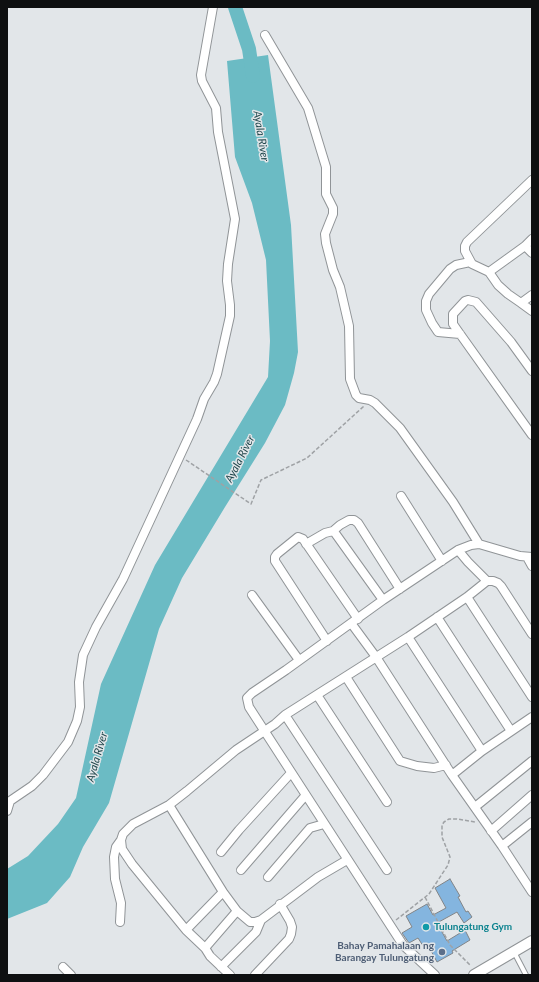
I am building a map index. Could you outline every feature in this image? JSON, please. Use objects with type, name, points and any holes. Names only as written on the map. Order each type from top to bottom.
[{"type":"street","points":[[7,811],[10,801],[32,786],[43,775],[68,742],[77,721],[80,707],[79,682],[83,656],[96,627],[123,579],[197,419],[204,399],[217,374],[230,316],[228,269],[235,219],[218,132],[216,108],[202,81],[201,75],[213,7]]},
{"type":"street","points":[[265,35],[308,108],[326,167],[326,194],[334,208],[325,234],[326,243],[333,270],[340,287],[349,326],[350,379],[356,395],[360,398],[370,400],[375,403],[400,428],[453,502],[479,544]]},
{"type":"street","points":[[532,180],[467,242],[465,246],[465,251],[470,262],[489,272],[508,294],[532,311]]},
{"type":"street","points":[[489,272],[525,246],[532,239]]},
{"type":"street","points":[[525,246],[532,253]]},
{"type":"street","points":[[460,334],[438,332],[426,310],[426,301],[429,294],[450,270],[456,265],[470,262]]},
{"type":"street","points":[[521,303],[532,295]]},
{"type":"street","points":[[532,371],[511,342],[476,302],[472,300],[465,301],[453,314],[453,324],[532,435]]},
{"type":"street","points":[[401,496],[442,561]]},
{"type":"street","points":[[306,544],[325,533],[333,532],[340,525],[349,520],[354,520],[358,523],[400,588]]},
{"type":"street","points":[[333,532],[382,600]]},
{"type":"street","points":[[327,641],[275,560],[275,556],[298,537],[302,538],[306,544],[376,657],[452,775],[532,892]]},
{"type":"street","points":[[435,975],[406,949],[305,796],[249,707],[247,698],[382,600],[458,550],[471,545],[479,544],[530,557],[532,566]]},
{"type":"street","points":[[458,550],[487,581]]},
{"type":"street","points":[[120,922],[121,903],[115,879],[114,857],[116,846],[121,840],[123,834],[133,824],[168,805],[236,750],[285,715],[408,637],[467,597],[487,581],[493,581],[501,586],[532,634]]},
{"type":"street","points":[[252,595],[299,660]]},
{"type":"street","points":[[467,597],[532,697]]},
{"type":"street","points":[[437,617],[511,731]]},
{"type":"street","points":[[408,637],[482,751]]},
{"type":"street","points":[[346,677],[400,761],[417,766],[434,768],[446,765]]},
{"type":"street","points":[[317,695],[387,802]]},
{"type":"street","points":[[285,715],[387,870]]},
{"type":"street","points":[[452,775],[482,751],[532,717]]},
{"type":"street","points":[[475,807],[532,760]]},
{"type":"street","points":[[221,852],[291,773]]},
{"type":"street","points":[[491,831],[532,795]]},
{"type":"street","points":[[241,870],[305,796]]},
{"type":"street","points":[[168,805],[223,892],[237,911],[250,922],[260,920],[318,877],[347,860]]},
{"type":"street","points":[[502,846],[532,822]]},
{"type":"street","points":[[268,877],[310,828],[324,824]]},
{"type":"street","points":[[121,840],[122,849],[132,864],[186,930],[230,975]]},
{"type":"street","points":[[186,930],[223,892]]},
{"type":"street","points":[[254,975],[289,939],[291,934],[292,927],[290,921],[280,904]]},
{"type":"street","points":[[205,948],[237,911]]},
{"type":"street","points":[[221,967],[256,932],[260,920]]},
{"type":"street","points":[[476,974],[532,941]]},
{"type":"street","points":[[63,967],[71,975]]},
{"type":"lane","points":[[514,952],[526,975]]},
{"type":"path","points":[[180,456],[251,504],[260,480],[307,458],[370,400]]},
{"type":"path","points":[[390,925],[429,894],[448,865],[450,857],[442,837],[441,830],[444,822],[449,819],[457,819],[471,822],[485,822]]},
{"type":"path","points":[[425,897],[450,945],[469,963],[476,974]]},
{"type":"water","points":[[268,55],[291,225],[298,352],[285,405],[265,443],[182,578],[159,629],[109,803],[83,847],[70,877],[47,903],[7,919],[7,869],[28,856],[58,824],[76,798],[101,684],[155,565],[268,377],[270,341],[266,260],[252,203],[235,157],[227,61]]},
{"type":"building","points":[[450,879],[460,896],[458,897],[466,912],[468,911],[472,917],[464,923],[457,912],[437,923],[447,941],[465,930],[470,940],[452,951],[453,953],[437,962],[429,947],[425,949],[418,938],[409,943],[402,933],[412,927],[406,916],[427,904],[433,915],[446,908],[435,888]]},
{"type":"waterway","name":"Ayala River","points":[[235,7],[249,49],[253,76]]},
{"type":"place","name":"Tulungatung Gym","points":[[426,927]]},
{"type":"place","name":"Bahay Pamahalaan ng Barangay Tulungatung","points":[[442,952]]}]
